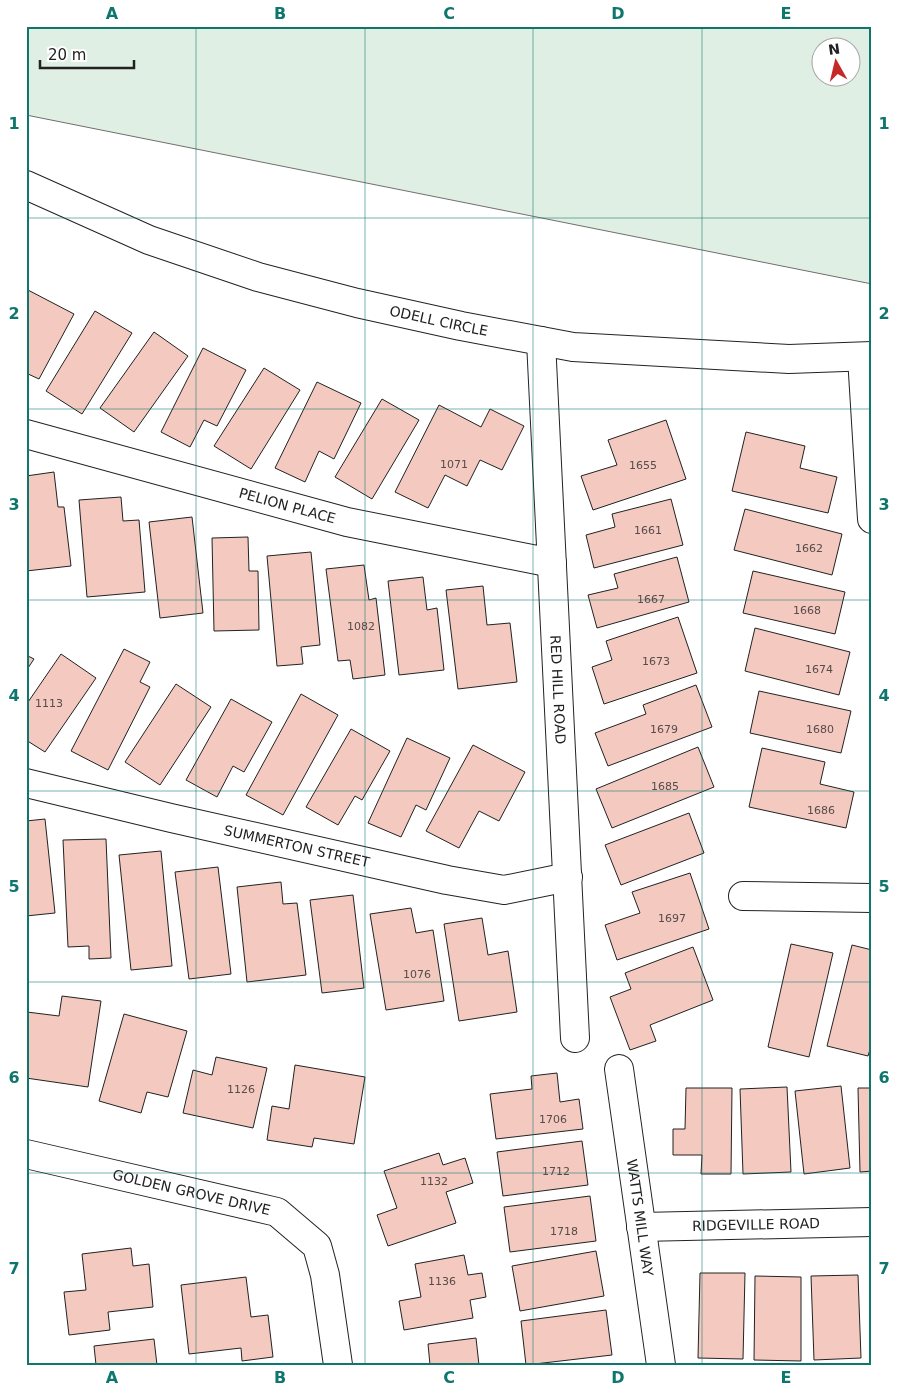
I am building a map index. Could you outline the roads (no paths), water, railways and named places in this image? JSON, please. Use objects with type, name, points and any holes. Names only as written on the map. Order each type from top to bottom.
[{"type":"street","name":"ODELL CIRCLE","points":[[26,185],[149,240],[258,277],[357,303],[461,326],[573,347],[789,359],[867,357]]},
{"type":"street","name":"RED HILL ROAD","points":[[541,341],[575,1038]]},
{"type":"street","points":[[867,357],[872,519]]},
{"type":"street","name":"PELION PLACE","points":[[26,434],[347,522],[552,563]]},
{"type":"street","name":"SUMMERTON STREET","points":[[26,783],[171,818],[447,880],[504,890],[568,877]]},
{"type":"street","points":[[743,896],[872,898]]},
{"type":"street","name":"WATTS MILL WAY","points":[[618,1069],[660,1365]]},
{"type":"street","name":"GOLDEN GROVE DRIVE","points":[[26,1154],[277,1212],[316,1246],[325,1275],[338,1365]]},
{"type":"street","name":"RIDGEVILLE ROAD","points":[[641,1227],[872,1222]]}]
